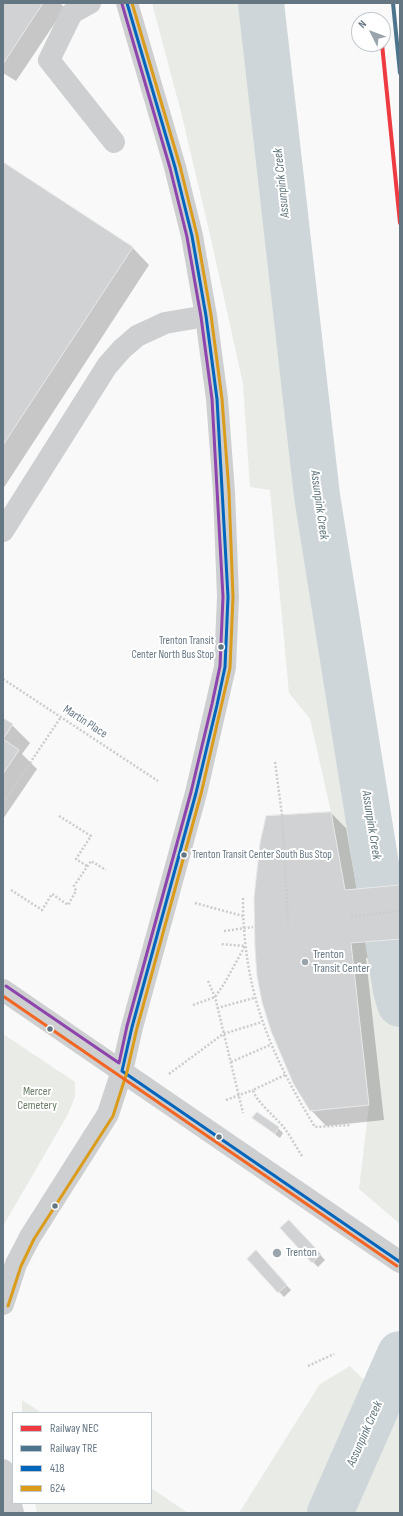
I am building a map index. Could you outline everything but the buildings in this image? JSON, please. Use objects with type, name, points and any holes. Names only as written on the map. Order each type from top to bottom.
[{"type":"street","points":[[90,3],[72,13],[49,60],[114,142]]},
{"type":"street","points":[[3,1304],[16,1264],[30,1237],[108,1114],[122,1071],[132,1027],[198,784],[225,667],[228,597],[224,492],[217,399],[206,316],[192,236],[175,167],[127,3]]},
{"type":"street","points":[[3,531],[108,366],[122,349],[137,336],[165,323],[206,316]]},
{"type":"street","points":[[3,990],[400,1262]]},
{"type":"street","points":[[3,1470],[13,1513]]},
{"type":"path","name":"Martin Place","points":[[3,679],[158,780]]},
{"type":"path","points":[[3,803],[61,717]]},
{"type":"path","points":[[275,762],[282,815],[288,923]]},
{"type":"path","points":[[59,816],[91,836],[76,860],[87,866]]},
{"type":"path","points":[[11,890],[42,910],[52,894],[68,905],[76,891],[74,886],[91,861],[106,870]]},
{"type":"path","points":[[243,898],[246,957],[254,998],[270,1045],[314,1126],[350,1125]]},
{"type":"path","points":[[195,903],[243,916]]},
{"type":"path","points":[[351,916],[400,911]]},
{"type":"path","points":[[224,931],[253,927]]},
{"type":"path","points":[[220,944],[245,946]]},
{"type":"path","points":[[193,1004],[215,997],[245,946]]},
{"type":"path","points":[[208,981],[215,997],[216,1008],[243,1113]]},
{"type":"path","points":[[216,1008],[254,998]]},
{"type":"path","points":[[168,1075],[223,1034],[262,1022]]},
{"type":"path","points":[[231,1062],[270,1045]]},
{"type":"path","points":[[226,1100],[253,1090],[285,1075]]},
{"type":"path","points":[[289,1082],[294,1083]]},
{"type":"path","points":[[253,1090],[255,1098],[271,1112],[285,1129],[302,1156]]},
{"type":"path","points":[[308,1366],[334,1354]]},
{"type":"green space","points":[[152,3],[281,3],[336,544],[398,885],[345,890],[331,812],[310,719],[289,693],[270,490],[250,487],[243,384],[181,112]]},
{"type":"green space","points":[[400,939],[400,1224],[359,1189],[369,1105],[351,943]]},
{"type":"green space","name":"Mercer Cemetery","points":[[3,1034],[75,1082],[75,1097],[67,1116],[3,1226]]},
{"type":"green space","points":[[350,1366],[400,1417],[400,1513],[239,1513],[320,1384]]},
{"type":"green space","points":[[22,1400],[40,1412],[22,1412]]},
{"type":"green space","points":[[152,1489],[188,1513],[37,1513],[35,1504],[152,1504]]},
{"type":"waterway","name":"Assunpink Creek","points":[[261,3],[317,496],[396,990],[400,1004]]},
{"type":"waterway","name":"Assunpink Creek","points":[[330,1513],[400,1354]]},
{"type":"rail line","name":"TRE","points":[[393,3],[400,73]]},
{"type":"rail line","name":"NEC","points":[[383,52],[400,223]]},
{"type":"transit line","name":"418","points":[[127,3],[175,167],[192,236],[206,316],[217,399],[228,597],[225,667],[217,705],[196,793],[132,1027],[122,1071],[400,1262]]},
{"type":"transit line","name":"624","points":[[8,1306],[21,1266],[34,1239],[113,1116],[127,1072],[137,1028],[201,794],[230,668],[233,597],[229,492],[222,399],[211,315],[197,235],[180,166],[132,3]]},
{"type":"transit line","points":[[6,986],[119,1063],[127,1026],[191,792],[220,666],[223,597],[212,399],[201,317],[187,237],[170,168],[122,4]]},
{"type":"transit line","points":[[3,996],[397,1266]]},
{"type":"place","name":"Trenton Transit Center North Bus Stop","points":[[221,647]]},
{"type":"place","name":"Trenton Transit Center South Bus Stop","points":[[184,855]]},
{"type":"place","name":"Trenton Transit Center","points":[[305,962]]},
{"type":"place","name":"Trenton","points":[[277,1253]]}]
